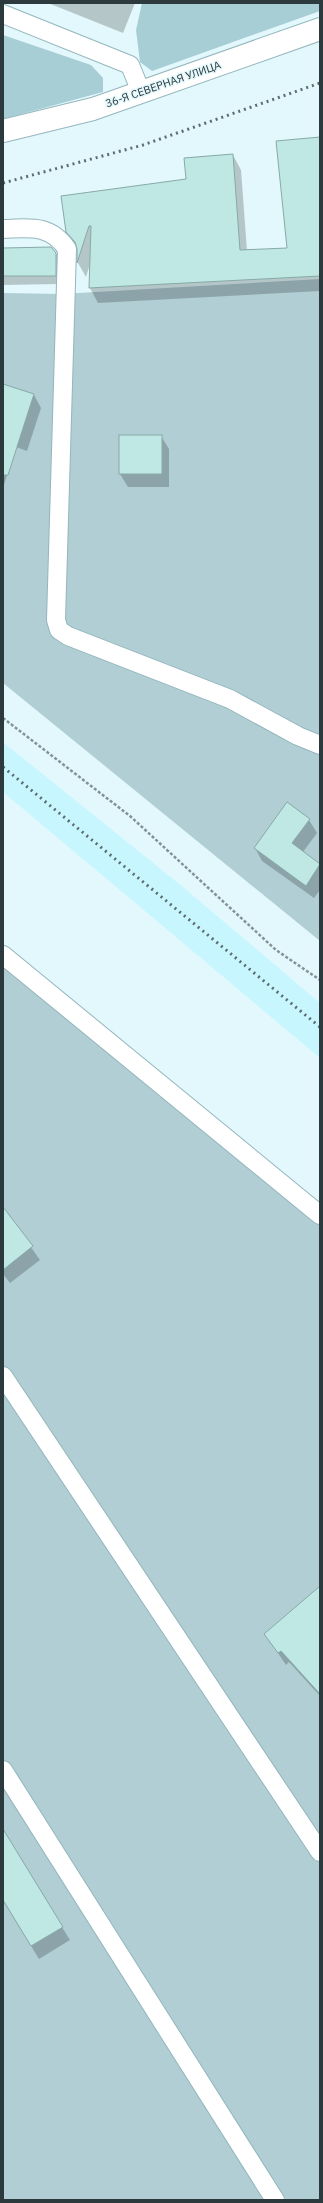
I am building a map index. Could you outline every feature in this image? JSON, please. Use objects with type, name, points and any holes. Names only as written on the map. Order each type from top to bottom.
[{"type":"main road","name":"36-Я СЕВЕРНАЯ УЛИЦА","points":[[3,131],[93,109],[320,29]]},
{"type":"lane","points":[[3,14],[130,65],[141,92]]},
{"type":"lane","points":[[3,229],[37,228],[59,237],[66,249],[56,620],[59,630],[68,636],[230,699],[298,736],[320,745]]},
{"type":"lane","points":[[3,955],[320,1215]]},
{"type":"lane","points":[[3,1376],[320,1852]]},
{"type":"lane","points":[[3,1770],[274,2200]]},
{"type":"path","points":[[3,718],[130,816],[276,950],[320,980]]},
{"type":"shaded area","points":[[142,3],[320,3],[320,11],[152,71],[140,62],[136,30]]},
{"type":"shaded area","points":[[3,35],[91,65],[103,78],[103,92],[3,119]]},
{"type":"shaded area","points":[[320,279],[320,941],[3,683],[3,293],[61,294]]},
{"type":"shaded area","points":[[3,742],[183,887],[320,1003],[320,1058],[3,792]]},
{"type":"shaded area","points":[[3,944],[320,1203],[320,2200],[3,2200]]},
{"type":"building","points":[[320,137],[320,276],[89,288],[91,226],[89,226],[77,263],[77,249],[75,242],[66,232],[61,196],[186,179],[184,158],[233,154],[240,250],[287,248],[276,141]]},
{"type":"building","points":[[51,247],[56,253],[56,276],[3,276],[3,248]]},
{"type":"building","points":[[3,384],[34,394],[8,475],[3,475]]},
{"type":"building","points":[[119,435],[162,435],[162,474],[119,474]]},
{"type":"building","points":[[287,802],[310,819],[292,843],[320,864],[306,886],[254,848]]},
{"type":"building","points":[[3,1207],[33,1246],[3,1270]]},
{"type":"building","points":[[320,1586],[320,1694],[281,1651],[278,1653],[264,1634]]},
{"type":"building","points":[[3,1829],[63,1927],[31,1946],[3,1900]]},
{"type":"railway","points":[[3,183],[143,145],[320,83]]},
{"type":"railway","points":[[3,767],[320,1027]]}]
